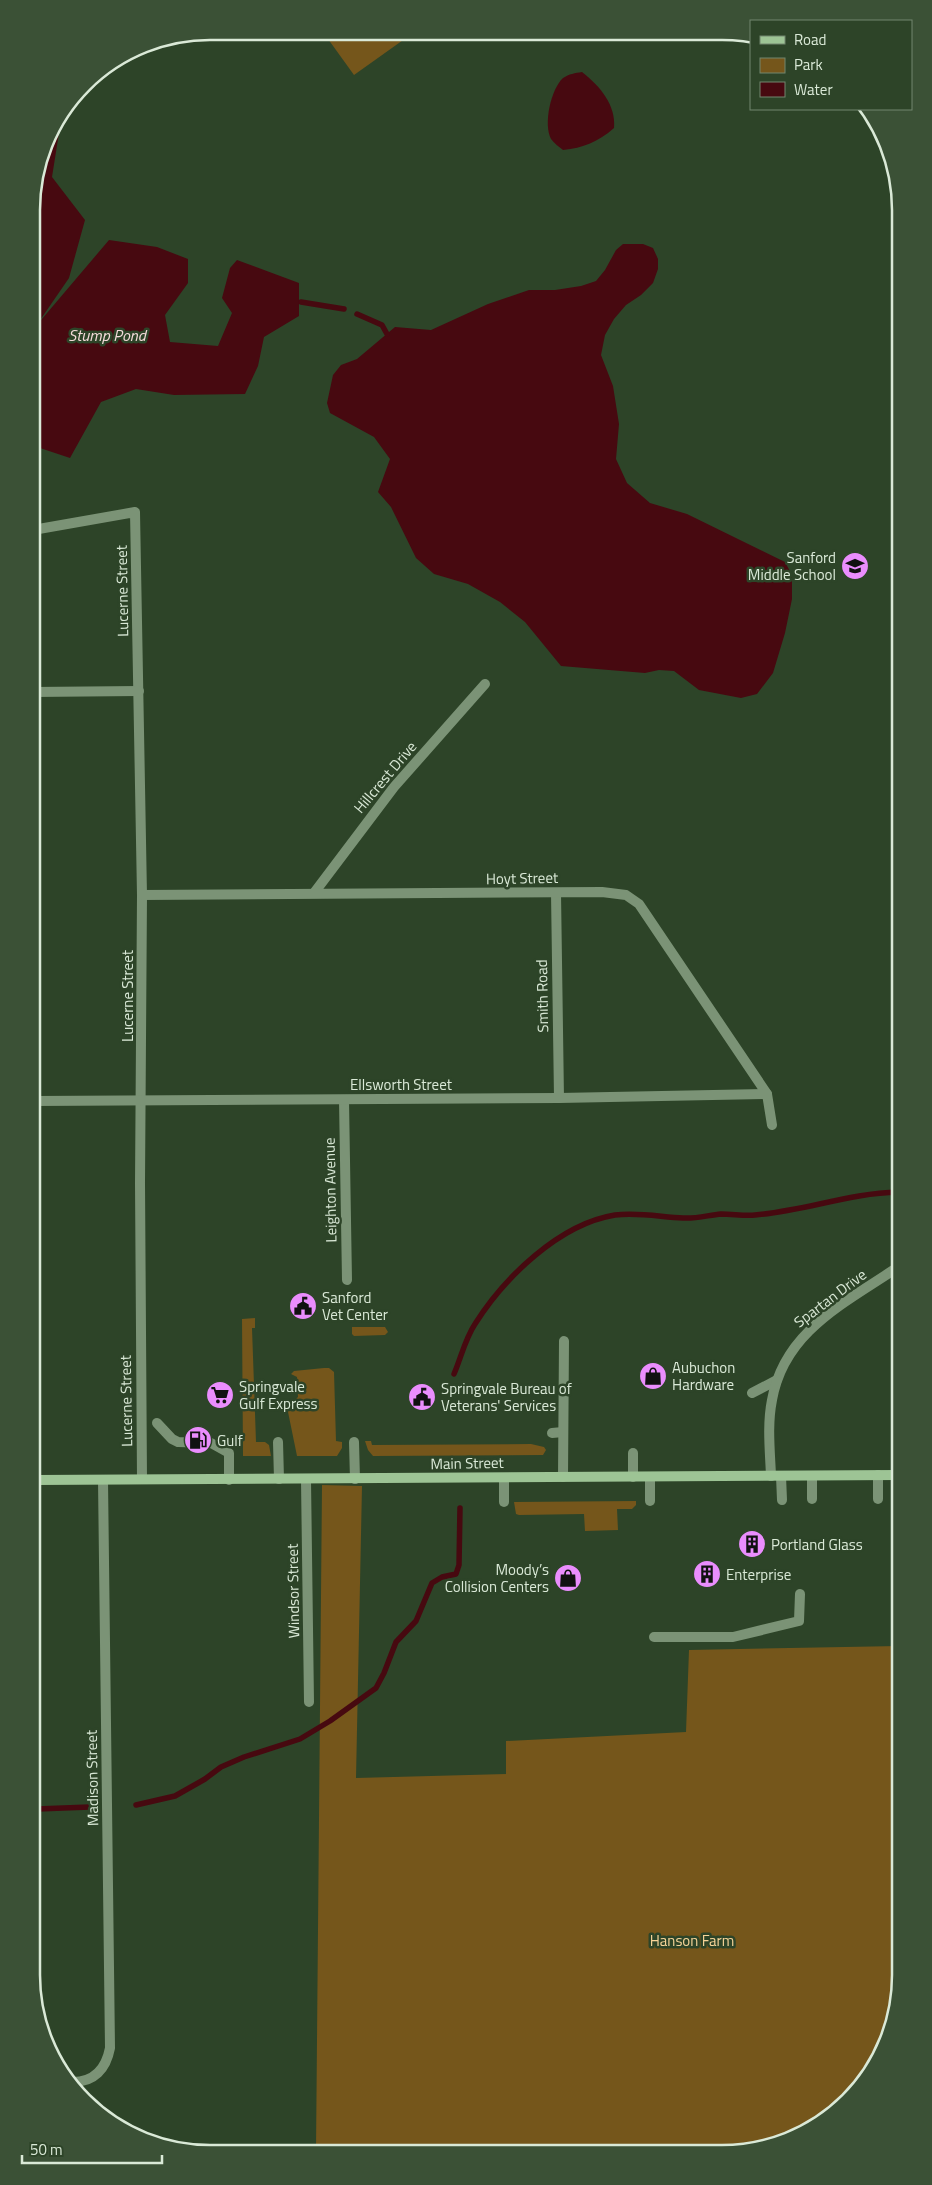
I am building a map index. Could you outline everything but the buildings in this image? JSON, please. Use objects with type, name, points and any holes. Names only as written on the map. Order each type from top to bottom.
[{"type":"main road","name":"Main Street","points":[[40,1480],[892,1475]]},
{"type":"street","name":"Lucerne Street","points":[[40,529],[135,512],[142,895],[142,1479]]},
{"type":"street","name":"Hillcrest Drive","points":[[314,892],[394,787],[485,684]]},
{"type":"street","points":[[40,692],[139,691]]},
{"type":"street","name":"Hoyt Street","points":[[142,895],[314,892],[620,894],[639,904],[767,1094],[772,1126]]},
{"type":"street","name":"Smith Road","points":[[556,893],[559,1098]]},
{"type":"street","name":"Ellsworth Street","points":[[40,1101],[559,1098],[767,1094]]},
{"type":"street","name":"Leighton Avenue","points":[[344,1100],[347,1280]]},
{"type":"street","name":"Spartan Drive","points":[[782,1500],[776,1476],[769,1420],[777,1380],[787,1355],[808,1331],[824,1317],[892,1271]]},
{"type":"street","points":[[562,1477],[564,1341]]},
{"type":"street","points":[[752,1393],[777,1380]]},
{"type":"street","points":[[141,1422],[157,1422],[177,1436],[215,1439],[229,1450]]},
{"type":"street","points":[[157,1422],[172,1439],[178,1442],[211,1443],[229,1453],[229,1480]]},
{"type":"street","points":[[552,1432],[563,1432]]},
{"type":"street","points":[[278,1442],[279,1480]]},
{"type":"street","points":[[354,1442],[355,1479]]},
{"type":"street","points":[[633,1453],[633,1477]]},
{"type":"street","points":[[812,1476],[812,1499]]},
{"type":"street","points":[[878,1476],[878,1499]]},
{"type":"street","points":[[650,1477],[650,1501]]},
{"type":"street","points":[[504,1478],[504,1502]]},
{"type":"street","name":"Madison Street","points":[[78,2081],[86,2080],[99,2072],[108,2057],[110,2048],[103,1480]]},
{"type":"street","name":"Windsor Street","points":[[306,1480],[309,1702]]},
{"type":"street","points":[[654,1637],[734,1637],[799,1621],[800,1594]]},
{"type":"green space","points":[[329,40],[403,40],[354,75]]},
{"type":"green space","points":[[255,1318],[255,1328],[252,1328],[256,1442],[265,1442],[269,1445],[271,1456],[243,1456],[242,1319]]},
{"type":"green space","points":[[352,1327],[385,1327],[388,1332],[385,1335],[354,1336],[352,1334]]},
{"type":"green space","points":[[329,1368],[334,1372],[336,1441],[342,1442],[342,1448],[337,1456],[297,1456],[287,1407],[298,1397],[297,1377],[291,1374],[294,1371]]},
{"type":"green space","points":[[365,1441],[371,1441],[372,1445],[531,1444],[544,1447],[546,1450],[543,1455],[373,1456],[368,1450]]},
{"type":"green space","name":"Hanson Farm","points":[[322,1485],[362,1486],[356,1778],[506,1774],[506,1741],[686,1732],[689,1650],[892,1646],[892,1986],[889,2008],[879,2040],[863,2069],[850,2087],[825,2110],[787,2132],[744,2144],[316,2145]]},
{"type":"green space","points":[[636,1501],[636,1505],[632,1509],[617,1509],[618,1530],[585,1531],[584,1514],[519,1515],[516,1514],[514,1502]]},
{"type":"water","points":[[582,72],[595,83],[610,104],[614,128],[590,144],[563,150],[551,139],[549,133],[548,116],[552,98],[563,78]]},
{"type":"water","name":"Stump Pond","points":[[59,133],[52,177],[85,220],[69,278],[40,320],[41,188],[49,156]]},
{"type":"water","name":"Stump Pond","points":[[109,240],[157,247],[188,259],[188,283],[165,315],[170,342],[218,346],[232,313],[222,298],[230,268],[237,260],[299,283],[299,316],[264,337],[258,366],[245,394],[174,395],[136,389],[101,402],[70,458],[40,448],[40,321]]},
{"type":"water","points":[[623,244],[643,244],[653,248],[658,259],[658,269],[653,283],[641,295],[626,305],[614,319],[605,335],[601,355],[613,386],[619,424],[616,459],[627,483],[650,503],[687,514],[785,562],[792,575],[792,599],[785,633],[773,673],[757,694],[741,698],[699,690],[674,671],[659,670],[645,673],[561,666],[525,622],[500,602],[468,584],[434,574],[416,558],[391,507],[378,492],[390,459],[374,437],[330,413],[327,403],[333,375],[341,365],[357,359],[395,327],[431,330],[488,304],[529,290],[555,290],[581,286],[596,281],[605,270],[616,250]]},
{"type":"waterway","points":[[301,302],[344,309]]},
{"type":"waterway","points":[[357,314],[382,325],[387,334]]},
{"type":"waterway","points":[[454,1374],[472,1330],[487,1306],[501,1289],[517,1272],[554,1241],[594,1220],[624,1214],[688,1218],[721,1214],[755,1215],[791,1210],[862,1195],[892,1192]]},
{"type":"waterway","points":[[136,1805],[175,1796],[205,1779],[221,1767],[244,1757],[300,1739],[330,1721],[376,1688],[396,1642],[416,1621],[432,1583],[442,1577],[456,1574],[459,1565],[460,1508]]},
{"type":"waterway","points":[[40,1809],[90,1807]]},
{"type":"place","name":"Sanford Middle School","points":[[855,566]]},
{"type":"place","name":"Sanford Vet Center","points":[[303,1306]]},
{"type":"place","name":"Aubuchon Hardware","points":[[653,1376]]},
{"type":"place","name":"Springvale Gulf Express","points":[[220,1395]]},
{"type":"place","name":"Springvale Bureau of Veterans' Services","points":[[422,1397]]},
{"type":"place","name":"Gulf","points":[[198,1440]]},
{"type":"place","name":"Portland Glass","points":[[752,1544]]},
{"type":"place","name":"Enterprise","points":[[707,1574]]},
{"type":"place","name":"Moody’s Collision Centers","points":[[568,1578]]}]
